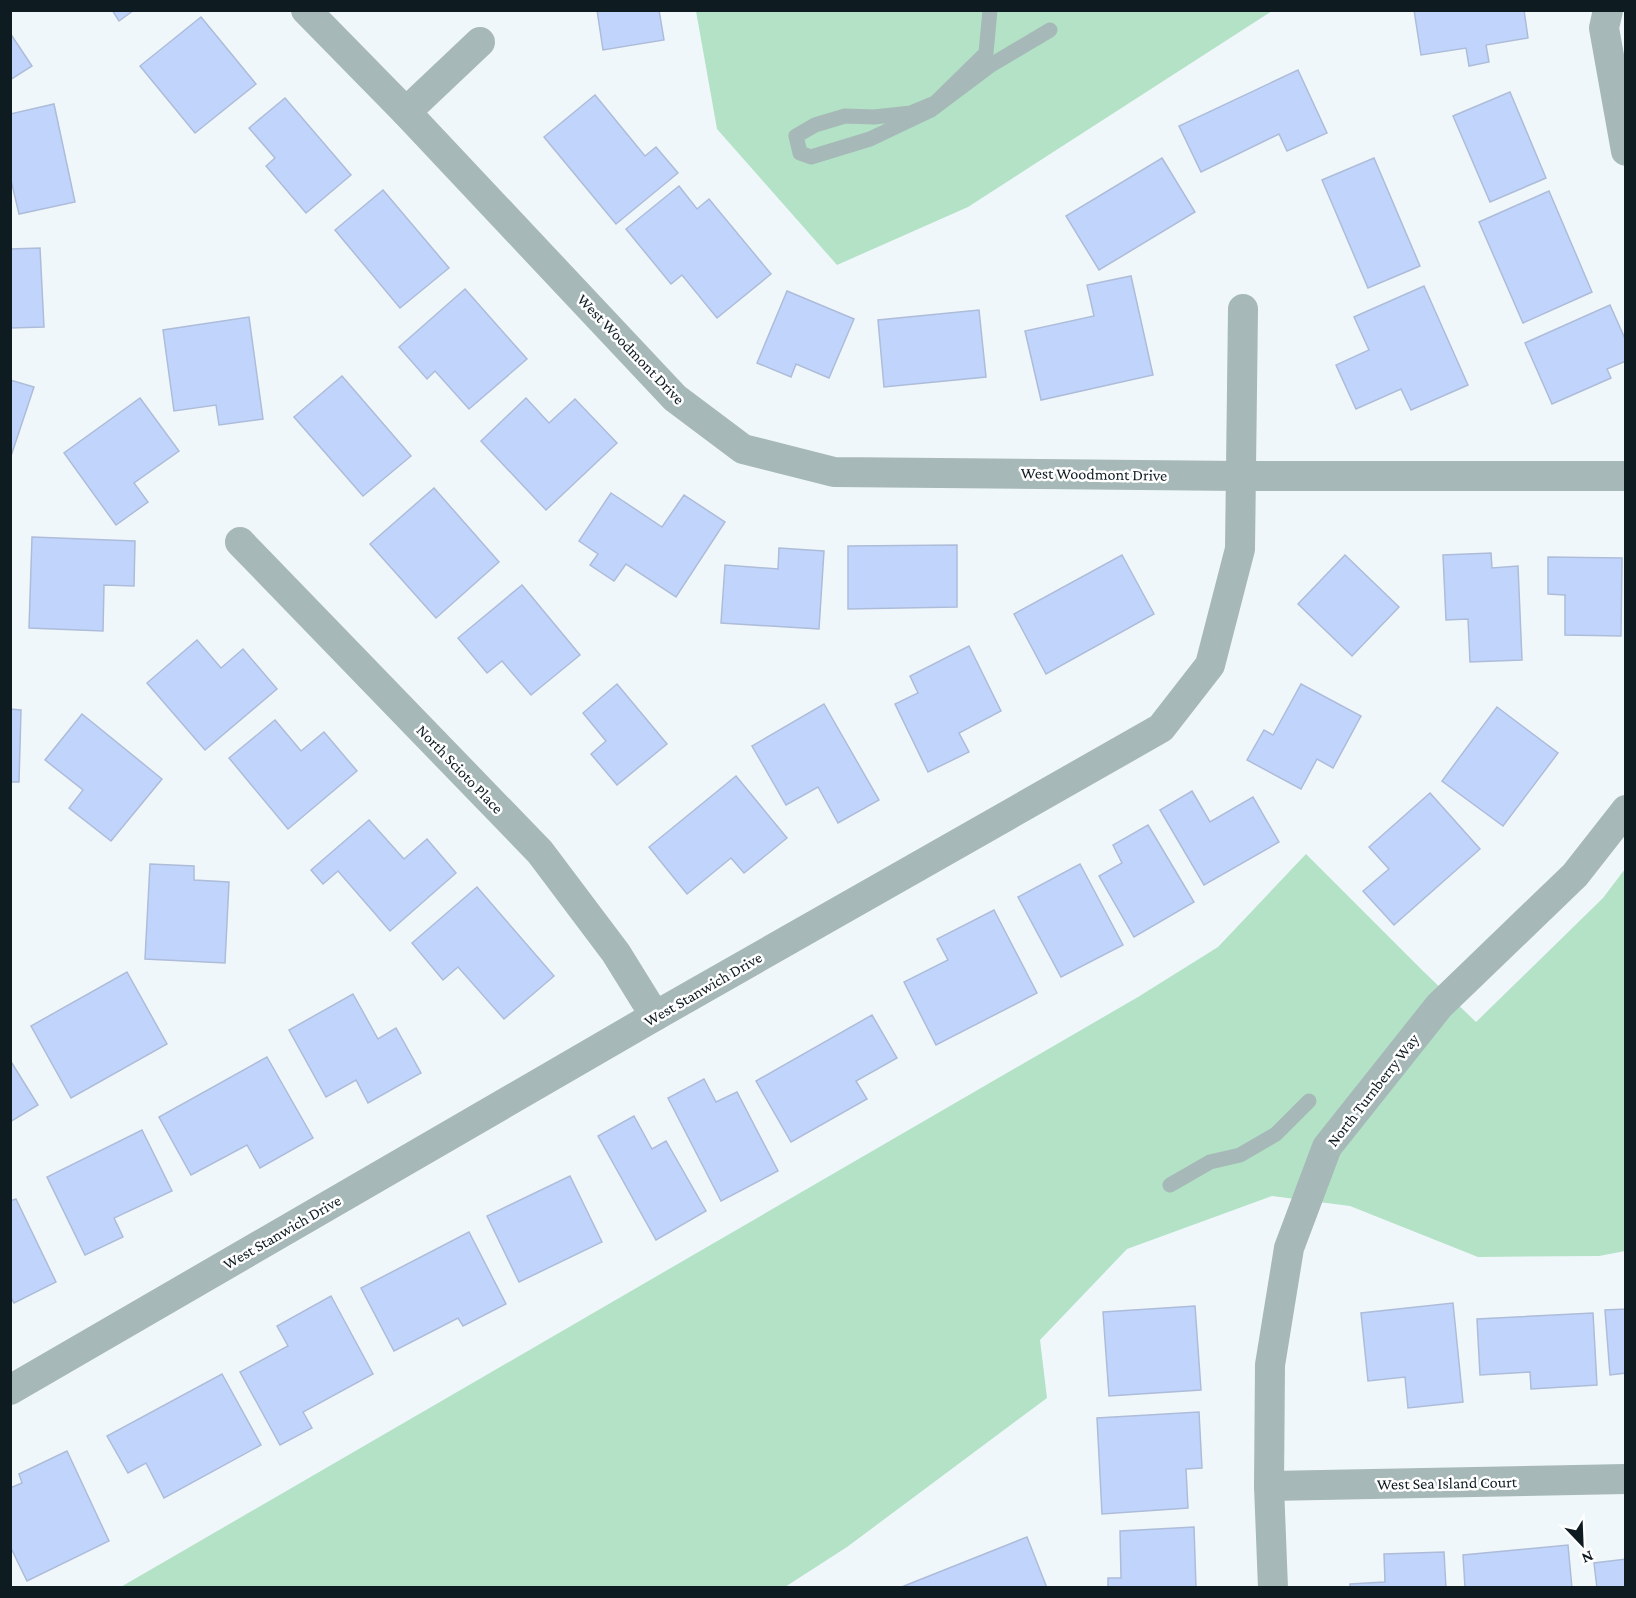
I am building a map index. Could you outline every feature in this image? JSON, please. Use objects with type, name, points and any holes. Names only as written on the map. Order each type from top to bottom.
[{"type":"street","name":"West Woodmont Drive","points":[[306,10],[406,112],[675,398],[743,448],[834,471],[1240,476],[1626,476]]},
{"type":"street","points":[[1608,10],[1604,28],[1626,151]]},
{"type":"street","points":[[406,112],[480,42]]},
{"type":"street","points":[[1240,476],[1243,309]]},
{"type":"street","name":"West Stanwich Drive","points":[[10,1390],[655,1016],[1161,728],[1210,665],[1240,549],[1240,476]]},
{"type":"street","name":"North Scioto Place","points":[[240,542],[540,852],[616,953],[655,1016]]},
{"type":"street","name":"North Turnberry Way","points":[[1273,1587],[1269,1486],[1270,1365],[1289,1248],[1327,1148],[1439,1006],[1575,875],[1626,810]]},
{"type":"street","name":"West Sea Island Court","points":[[1269,1486],[1626,1479]]},
{"type":"lane","points":[[990,10],[987,53],[935,103],[911,113],[873,117],[845,116],[815,125],[796,136],[800,153],[811,157],[870,139],[931,110],[991,65],[1050,30]]},
{"type":"lane","points":[[1170,1185],[1210,1162],[1240,1155],[1276,1134],[1309,1101]]},
{"type":"green space","points":[[696,11],[1272,11],[968,207],[837,265],[717,129]]},
{"type":"green space","points":[[1306,854],[1476,1022],[1603,898],[1625,869],[1625,1251],[1599,1256],[1478,1257],[1350,1206],[1272,1196],[1127,1249],[1040,1340],[1047,1398],[847,1547],[785,1587],[119,1588],[1138,997],[1218,947]]},
{"type":"building","points":[[112,10],[134,10],[119,21]]},
{"type":"building","points":[[597,10],[659,10],[664,40],[603,50]]},
{"type":"building","points":[[1414,10],[1524,10],[1528,38],[1486,45],[1489,62],[1469,66],[1466,48],[1421,55]]},
{"type":"building","points":[[201,17],[256,84],[195,133],[140,66]]},
{"type":"building","points":[[10,33],[32,66],[10,80]]},
{"type":"building","points":[[1298,70],[1327,133],[1287,151],[1279,134],[1201,172],[1179,126]]},
{"type":"building","points":[[1510,92],[1546,178],[1490,202],[1453,116]]},
{"type":"building","points":[[595,95],[645,156],[656,147],[678,173],[616,224],[544,137]]},
{"type":"building","points":[[285,98],[351,175],[306,213],[266,166],[275,158],[249,128]]},
{"type":"building","points":[[54,104],[75,202],[19,214],[10,176],[10,114]]},
{"type":"building","points":[[1162,158],[1195,212],[1099,270],[1066,216]]},
{"type":"building","points":[[1374,158],[1420,266],[1368,288],[1322,180]]},
{"type":"building","points":[[679,186],[697,209],[709,199],[771,274],[717,318],[682,275],[671,284],[626,229]]},
{"type":"building","points":[[383,190],[449,268],[400,308],[335,230]]},
{"type":"building","points":[[1549,191],[1592,292],[1523,323],[1479,222]]},
{"type":"building","points":[[40,248],[44,327],[10,328],[10,249]]},
{"type":"building","points":[[1131,276],[1153,375],[1041,400],[1025,331],[1094,316],[1087,285]]},
{"type":"building","points":[[1424,286],[1468,385],[1411,410],[1401,389],[1356,409],[1336,365],[1369,350],[1354,317]]},
{"type":"building","points":[[465,289],[527,359],[469,409],[435,371],[427,379],[399,347]]},
{"type":"building","points":[[787,291],[854,319],[829,378],[796,364],[791,377],[757,363]]},
{"type":"building","points":[[1610,305],[1626,341],[1626,361],[1607,369],[1611,378],[1552,404],[1525,343]]},
{"type":"building","points":[[979,310],[986,377],[884,387],[878,320]]},
{"type":"building","points":[[249,317],[263,419],[219,425],[216,405],[174,411],[163,330]]},
{"type":"building","points":[[342,376],[411,456],[363,496],[294,417]]},
{"type":"building","points":[[10,380],[34,387],[10,459]]},
{"type":"building","points":[[140,398],[179,451],[134,483],[148,502],[116,525],[64,453]]},
{"type":"building","points":[[526,398],[549,423],[575,399],[617,443],[546,510],[481,441]]},
{"type":"building","points":[[434,488],[499,562],[436,618],[370,544]]},
{"type":"building","points":[[611,493],[662,527],[684,495],[725,522],[676,597],[626,564],[614,581],[590,565],[598,554],[579,541]]},
{"type":"building","points":[[32,537],[135,541],[134,586],[104,585],[103,631],[29,628]]},
{"type":"building","points":[[957,545],[957,607],[848,609],[848,546]]},
{"type":"building","points":[[779,548],[824,551],[819,629],[721,623],[725,565],[778,569]]},
{"type":"building","points":[[1491,553],[1492,568],[1518,566],[1522,660],[1470,662],[1468,619],[1446,620],[1443,555]]},
{"type":"building","points":[[1122,555],[1154,614],[1046,674],[1014,614]]},
{"type":"building","points":[[1345,555],[1399,607],[1352,656],[1298,604]]},
{"type":"building","points":[[1548,557],[1622,558],[1621,636],[1565,635],[1565,595],[1548,594]]},
{"type":"building","points":[[522,585],[580,655],[531,695],[502,661],[487,673],[458,638]]},
{"type":"building","points":[[197,640],[221,668],[243,649],[277,689],[205,750],[147,683]]},
{"type":"building","points":[[969,646],[1001,711],[959,733],[969,752],[928,772],[895,704],[918,693],[910,676]]},
{"type":"building","points":[[617,684],[667,744],[617,785],[591,754],[606,741],[583,713]]},
{"type":"building","points":[[1301,684],[1361,716],[1333,768],[1317,759],[1301,789],[1247,760],[1264,730],[1273,735]]},
{"type":"building","points":[[824,704],[879,800],[838,823],[818,787],[786,805],[752,746]]},
{"type":"building","points":[[1497,707],[1558,753],[1503,826],[1442,781]]},
{"type":"building","points":[[10,709],[21,710],[19,782],[10,782]]},
{"type":"building","points":[[82,714],[162,779],[111,841],[69,808],[83,790],[45,760]]},
{"type":"building","points":[[275,720],[301,751],[324,732],[357,771],[288,829],[229,758]]},
{"type":"building","points":[[736,776],[787,838],[744,873],[731,858],[687,894],[649,847]]},
{"type":"building","points":[[1192,791],[1210,822],[1253,797],[1279,842],[1204,885],[1160,810]]},
{"type":"building","points":[[1430,793],[1480,849],[1394,925],[1363,891],[1389,869],[1369,847]]},
{"type":"building","points":[[369,820],[404,859],[427,839],[456,873],[390,931],[338,871],[323,884],[311,870]]},
{"type":"building","points":[[1148,825],[1194,902],[1134,937],[1099,876],[1122,863],[1113,845]]},
{"type":"building","points":[[150,864],[194,866],[194,880],[229,882],[225,963],[145,959]]},
{"type":"building","points":[[1080,864],[1123,945],[1061,977],[1018,897]]},
{"type":"building","points":[[477,887],[554,976],[504,1019],[458,967],[443,980],[412,943]]},
{"type":"building","points":[[994,910],[1037,993],[936,1045],[904,982],[948,960],[937,939]]},
{"type":"building","points":[[127,972],[167,1044],[71,1098],[31,1026]]},
{"type":"building","points":[[353,994],[378,1039],[396,1028],[421,1073],[368,1103],[356,1080],[326,1097],[289,1030]]},
{"type":"building","points":[[872,1015],[897,1058],[856,1081],[867,1099],[791,1142],[756,1081]]},
{"type":"building","points":[[267,1057],[313,1138],[260,1168],[247,1145],[191,1175],[159,1117]]},
{"type":"building","points":[[10,1060],[38,1105],[10,1122]]},
{"type":"building","points":[[704,1079],[716,1102],[737,1092],[778,1171],[721,1201],[668,1098]]},
{"type":"building","points":[[634,1116],[652,1149],[666,1141],[706,1211],[656,1240],[598,1136]]},
{"type":"building","points":[[142,1130],[172,1191],[114,1218],[123,1237],[85,1255],[47,1177]]},
{"type":"building","points":[[570,1176],[602,1242],[519,1282],[487,1216]]},
{"type":"building","points":[[16,1199],[56,1282],[14,1303],[10,1296],[10,1201]]},
{"type":"building","points":[[469,1232],[506,1304],[463,1326],[458,1318],[394,1351],[361,1288]]},
{"type":"building","points":[[331,1296],[373,1374],[303,1412],[312,1428],[280,1445],[240,1372],[288,1346],[277,1326]]},
{"type":"building","points":[[1453,1303],[1463,1402],[1408,1408],[1405,1377],[1368,1381],[1361,1313]]},
{"type":"building","points":[[1195,1306],[1201,1390],[1109,1396],[1103,1312]]},
{"type":"building","points":[[1626,1309],[1626,1373],[1610,1375],[1605,1310]]},
{"type":"building","points":[[1593,1313],[1597,1385],[1531,1389],[1530,1372],[1480,1375],[1477,1319]]},
{"type":"building","points":[[222,1374],[261,1445],[164,1498],[146,1463],[128,1473],[107,1436]]},
{"type":"building","points":[[1199,1412],[1202,1468],[1186,1469],[1188,1508],[1102,1514],[1097,1418]]},
{"type":"building","points":[[67,1451],[109,1541],[27,1581],[10,1546],[10,1488],[22,1483],[19,1474]]},
{"type":"building","points":[[1194,1527],[1196,1588],[1108,1588],[1108,1578],[1121,1578],[1120,1531]]},
{"type":"building","points":[[1027,1537],[1047,1588],[899,1588]]},
{"type":"building","points":[[1568,1545],[1572,1588],[1465,1588],[1463,1555]]},
{"type":"building","points":[[1444,1552],[1446,1588],[1350,1588],[1350,1584],[1385,1582],[1384,1554]]},
{"type":"building","points":[[1626,1559],[1626,1588],[1597,1588],[1594,1563]]}]
